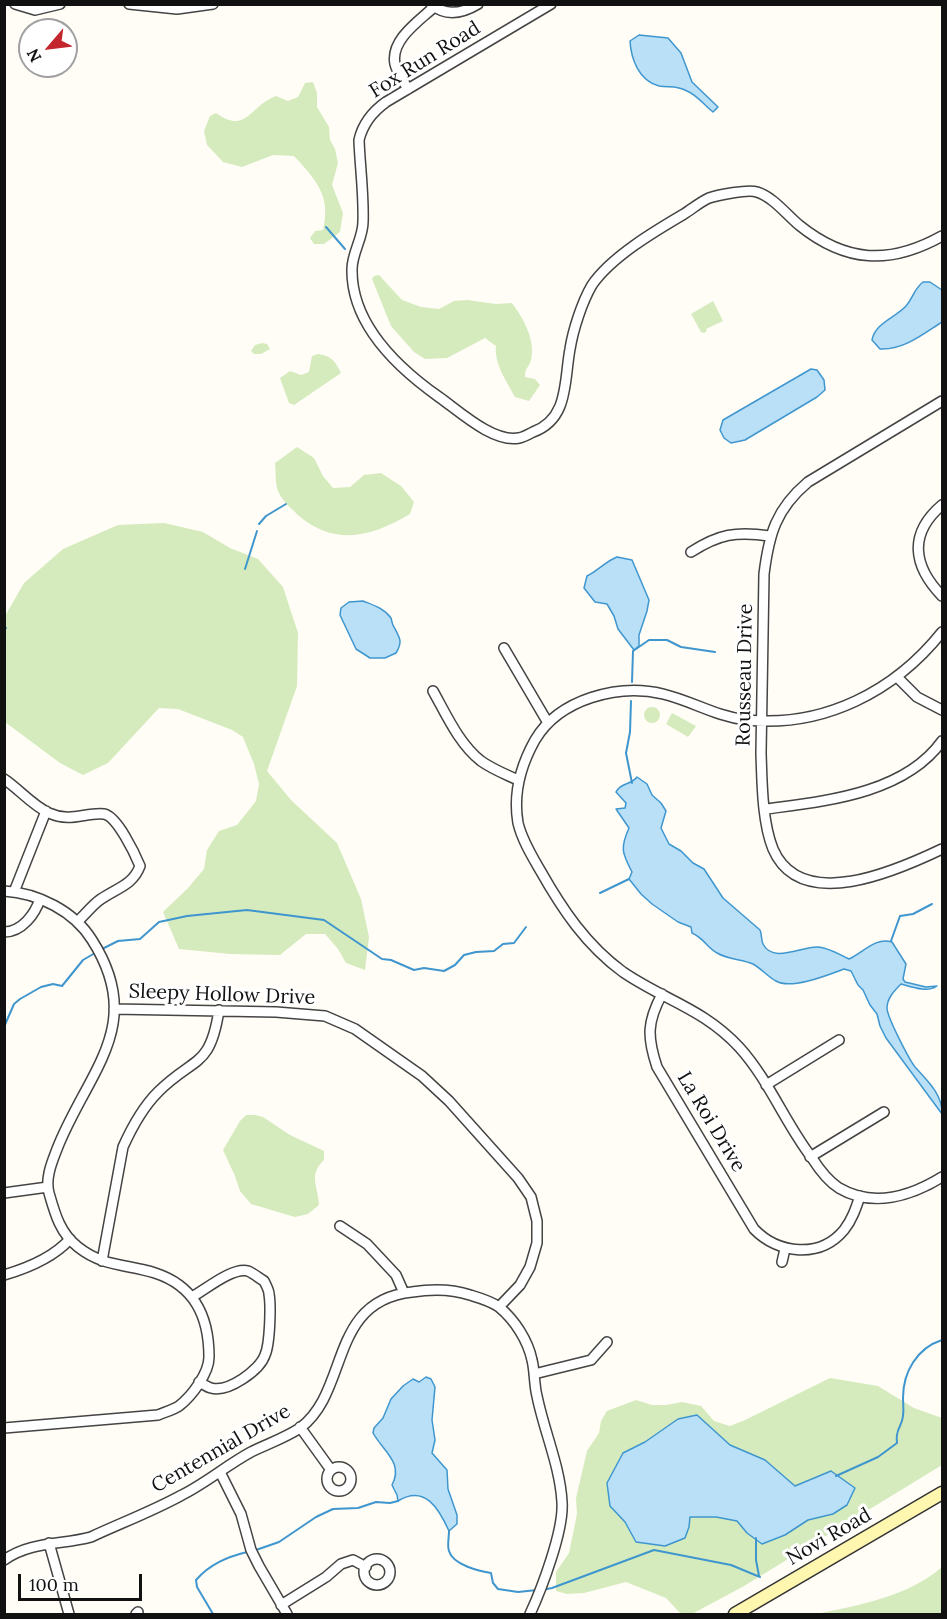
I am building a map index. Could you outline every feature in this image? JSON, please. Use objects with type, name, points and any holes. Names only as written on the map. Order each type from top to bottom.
[{"type":"main road","name":"Novi Road","points":[[735,1614],[942,1493]]},
{"type":"street","points":[[15,4],[35,9],[60,4]]},
{"type":"street","points":[[129,4],[177,9],[213,4]]},
{"type":"street","points":[[408,89],[395,67],[395,54],[399,43],[412,27],[433,6],[447,13],[459,13],[478,4]]},
{"type":"street","name":"Fox Run Road","points":[[551,4],[375,110],[362,128],[359,140],[363,224],[352,267],[353,290],[357,304],[392,359],[415,380],[493,434],[518,438],[538,430],[553,420],[563,402],[573,333],[592,285],[630,248],[709,198],[742,192],[757,192],[776,204],[800,226],[847,253],[896,256],[923,247],[942,236]]},
{"type":"street","name":"Rousseau Drive","points":[[942,401],[808,482],[795,493],[782,511],[770,536],[764,574],[762,720],[762,781],[768,832],[777,856],[793,873],[821,884],[843,884],[920,860],[942,849]]},
{"type":"street","points":[[942,505],[925,525],[918,540],[917,553],[923,572],[942,596]]},
{"type":"street","points":[[691,552],[708,541],[725,535],[744,533],[770,536]]},
{"type":"street","points":[[942,632],[927,651],[897,677],[860,701],[821,714],[774,721],[734,718],[716,714],[671,696],[642,691],[620,692],[586,699],[569,707],[548,723],[537,738],[518,780],[517,799],[519,824],[528,850],[573,923],[591,945],[623,972],[687,1006],[713,1023],[744,1053],[810,1157],[825,1176],[838,1187],[873,1199],[909,1193],[942,1177]]},
{"type":"street","points":[[504,648],[548,723]]},
{"type":"street","points":[[897,677],[917,697],[942,710]]},
{"type":"street","points":[[433,691],[466,746],[494,770],[518,780]]},
{"type":"street","points":[[766,809],[825,801],[877,786],[921,764],[942,741]]},
{"type":"street","points":[[4,779],[46,811],[61,817],[103,814],[111,817],[135,853],[140,866],[136,876],[100,900],[77,922]]},
{"type":"street","points":[[4,1428],[158,1415],[177,1407],[190,1395],[209,1361],[209,1336],[202,1313],[192,1297],[173,1281],[154,1272],[102,1261],[91,1256],[64,1233],[55,1214],[48,1187],[50,1167],[110,1040],[114,1009],[113,990],[104,958],[88,933],[70,915],[40,899],[9,891],[46,811]]},
{"type":"street","points":[[4,932],[13,931],[28,920],[37,908],[40,899]]},
{"type":"street","name":"La Roi Drive","points":[[662,994],[653,1010],[650,1025],[650,1046],[657,1067],[754,1229],[762,1237],[785,1249]]},
{"type":"street","name":"Sleepy Hollow Drive","points":[[114,1009],[219,1010],[325,1016],[355,1029],[439,1090],[518,1178],[531,1197],[537,1221],[537,1243],[530,1267],[520,1285],[499,1307]]},
{"type":"street","points":[[102,1261],[123,1147],[148,1102],[204,1056],[215,1035],[219,1010]]},
{"type":"street","points":[[766,1085],[839,1040]]},
{"type":"street","points":[[810,1157],[884,1112]]},
{"type":"street","points":[[4,1193],[48,1187]]},
{"type":"street","points":[[782,1262],[785,1249],[812,1250],[829,1242],[843,1231],[860,1196]]},
{"type":"street","points":[[340,1226],[367,1244],[396,1275],[405,1293]]},
{"type":"street","points":[[4,1275],[28,1267],[45,1258],[70,1239]]},
{"type":"street","points":[[192,1297],[222,1278],[247,1271],[264,1281],[269,1294],[268,1346],[265,1357],[258,1367],[242,1380],[225,1388],[213,1389],[199,1382]]},
{"type":"street","name":"Centennial Drive","points":[[4,1560],[20,1551],[49,1543],[76,1541],[91,1537],[181,1496],[250,1452],[300,1427],[322,1404],[344,1345],[363,1317],[386,1298],[405,1293],[443,1290],[464,1293],[499,1307]]},
{"type":"street","points":[[499,1307],[519,1330],[530,1348],[537,1396],[561,1492],[562,1524],[530,1614]]},
{"type":"street","points":[[534,1374],[591,1360],[607,1342]]},
{"type":"street","points":[[300,1427],[332,1470]]},
{"type":"street","points":[[220,1472],[241,1514],[251,1550],[287,1614]]},
{"type":"street","points":[[49,1543],[69,1614]]},
{"type":"street","points":[[281,1605],[326,1577],[341,1564],[353,1560],[366,1567]]},
{"type":"green space","points":[[313,82],[317,93],[317,107],[329,127],[330,140],[335,149],[338,163],[332,185],[343,213],[340,232],[324,244],[314,244],[310,238],[315,231],[323,230],[325,208],[323,198],[315,181],[294,156],[273,155],[242,167],[223,162],[207,145],[204,131],[210,116],[216,113],[226,119],[241,120],[276,96],[288,101],[298,97],[305,83]]},
{"type":"green space","points":[[379,275],[402,300],[421,307],[439,309],[454,301],[467,300],[496,304],[512,303],[524,322],[532,345],[531,360],[525,377],[535,379],[540,385],[529,401],[515,397],[499,366],[496,346],[485,338],[447,358],[425,359],[414,352],[391,326],[372,279]]},
{"type":"green space","points":[[713,301],[723,321],[706,329],[704,333],[701,332],[691,314]]},
{"type":"green space","points":[[267,344],[270,349],[261,354],[254,354],[251,351],[255,345]]},
{"type":"green space","points":[[318,354],[332,360],[341,373],[294,405],[289,403],[280,378],[290,371],[301,375],[309,372],[312,356]]},
{"type":"green space","points":[[297,447],[314,458],[323,476],[333,488],[350,487],[364,475],[381,473],[401,486],[414,502],[410,514],[382,528],[354,535],[327,532],[313,526],[287,505],[277,488],[275,463]]},
{"type":"green space","points":[[164,523],[203,532],[230,548],[258,559],[283,587],[298,633],[297,686],[267,771],[291,800],[337,843],[361,899],[369,937],[365,970],[346,963],[325,934],[306,934],[280,955],[230,954],[179,949],[163,912],[204,869],[207,850],[219,831],[237,825],[256,801],[259,784],[243,737],[232,730],[178,709],[159,708],[108,763],[83,775],[60,763],[5,722],[5,616],[24,583],[63,549],[118,525]]},
{"type":"green space","points":[[652,707],[660,715],[652,723],[644,715]]},
{"type":"green space","points":[[672,713],[696,726],[688,737],[666,724]]},
{"type":"green space","points":[[246,1115],[263,1117],[290,1135],[324,1151],[324,1160],[319,1165],[315,1176],[319,1205],[308,1214],[295,1217],[251,1204],[240,1191],[223,1150]]},
{"type":"green space","points":[[830,1378],[878,1386],[914,1408],[942,1418],[942,1465],[744,1586],[692,1614],[681,1614],[666,1598],[626,1582],[584,1593],[567,1594],[556,1591],[556,1572],[569,1553],[577,1514],[576,1498],[587,1451],[599,1433],[601,1421],[607,1411],[636,1400],[652,1405],[682,1402],[701,1406],[714,1421],[730,1426]],"holes":[[[697,1415],[730,1445],[765,1460],[795,1486],[809,1482],[833,1514],[808,1520],[785,1535],[747,1533],[737,1521],[716,1517],[690,1517],[689,1527],[665,1546],[636,1542],[625,1522],[623,1453],[645,1442],[678,1419]]]},
{"type":"green space","points":[[942,1567],[942,1614],[817,1614],[867,1603],[899,1592],[929,1577]]},
{"type":"water","points":[[639,35],[668,38],[681,53],[692,82],[718,107],[713,112],[691,93],[679,88],[659,86],[646,79],[634,62],[631,48],[630,41]]},
{"type":"water","points":[[923,282],[930,282],[942,290],[942,322],[905,344],[880,349],[872,340],[877,329],[906,306]]},
{"type":"water","points":[[811,369],[817,370],[824,380],[825,390],[817,397],[745,440],[731,443],[724,438],[720,430],[723,420]]},
{"type":"water","points":[[617,557],[632,560],[649,600],[639,635],[639,646],[634,650],[618,629],[607,604],[595,602],[584,588],[587,576]]},
{"type":"water","points":[[363,601],[382,609],[391,618],[400,640],[396,653],[385,658],[370,658],[356,649],[340,615],[341,608],[349,602]]},
{"type":"water","points":[[637,777],[647,784],[652,795],[666,811],[661,828],[669,844],[704,869],[723,898],[760,930],[762,942],[768,950],[774,953],[788,953],[818,947],[849,959],[875,943],[892,942],[906,964],[903,979],[905,982],[926,987],[937,986],[925,989],[901,984],[890,998],[887,1008],[894,1029],[912,1063],[937,1094],[942,1114],[886,1038],[877,1014],[851,971],[844,969],[800,983],[776,981],[753,964],[713,951],[692,933],[691,927],[678,922],[641,894],[629,879],[632,872],[624,855],[623,846],[629,828],[616,809],[625,808],[626,803],[616,792]]},
{"type":"water","points":[[426,1377],[431,1379],[435,1387],[432,1420],[435,1440],[432,1453],[447,1470],[448,1489],[457,1515],[457,1524],[449,1531],[436,1507],[430,1501],[416,1495],[398,1501],[392,1485],[396,1470],[394,1464],[373,1433],[374,1428],[383,1418],[391,1399],[403,1386],[413,1379],[419,1382]]},
{"type":"water","points":[[697,1415],[730,1445],[765,1460],[795,1486],[831,1471],[855,1488],[847,1505],[833,1514],[808,1520],[785,1535],[762,1544],[747,1533],[737,1521],[716,1517],[690,1517],[685,1538],[665,1546],[636,1542],[625,1522],[610,1506],[607,1483],[623,1453],[645,1442],[678,1419]]},
{"type":"waterway","points":[[326,227],[345,249]]},
{"type":"waterway","points":[[259,524],[266,516],[286,504]]},
{"type":"waterway","points":[[245,569],[257,531]]},
{"type":"waterway","points":[[632,682],[633,651],[649,640],[667,640],[681,647],[715,652]]},
{"type":"waterway","points":[[631,701],[630,732],[626,753],[632,783]]},
{"type":"waterway","points":[[600,893],[629,879]]},
{"type":"waterway","points":[[891,941],[900,916],[913,914],[932,904]]},
{"type":"waterway","points":[[100,950],[118,941],[140,939],[159,922],[187,916],[247,910],[324,920],[382,959],[391,960],[414,970],[424,968],[444,971],[455,965],[464,955],[494,951],[503,944],[514,943],[526,927]]},
{"type":"waterway","points":[[4,1027],[14,1004],[20,999],[41,987],[53,984],[62,986],[83,960],[95,953]]},
{"type":"waterway","points":[[836,1476],[878,1457],[897,1443],[897,1434],[903,1416],[904,1388],[909,1370],[925,1349],[942,1340]]},
{"type":"waterway","points":[[256,1550],[279,1542],[316,1517],[333,1509],[358,1508],[376,1502],[398,1501]]},
{"type":"waterway","points":[[449,1531],[448,1546],[451,1556],[461,1564],[491,1573],[493,1583],[498,1589],[518,1592],[537,1590]]},
{"type":"waterway","points":[[756,1538],[759,1576]]},
{"type":"waterway","points":[[542,1590],[654,1550],[731,1565],[760,1577]]},
{"type":"waterway","points":[[213,1614],[197,1587],[196,1580],[219,1562],[247,1552]]}]
